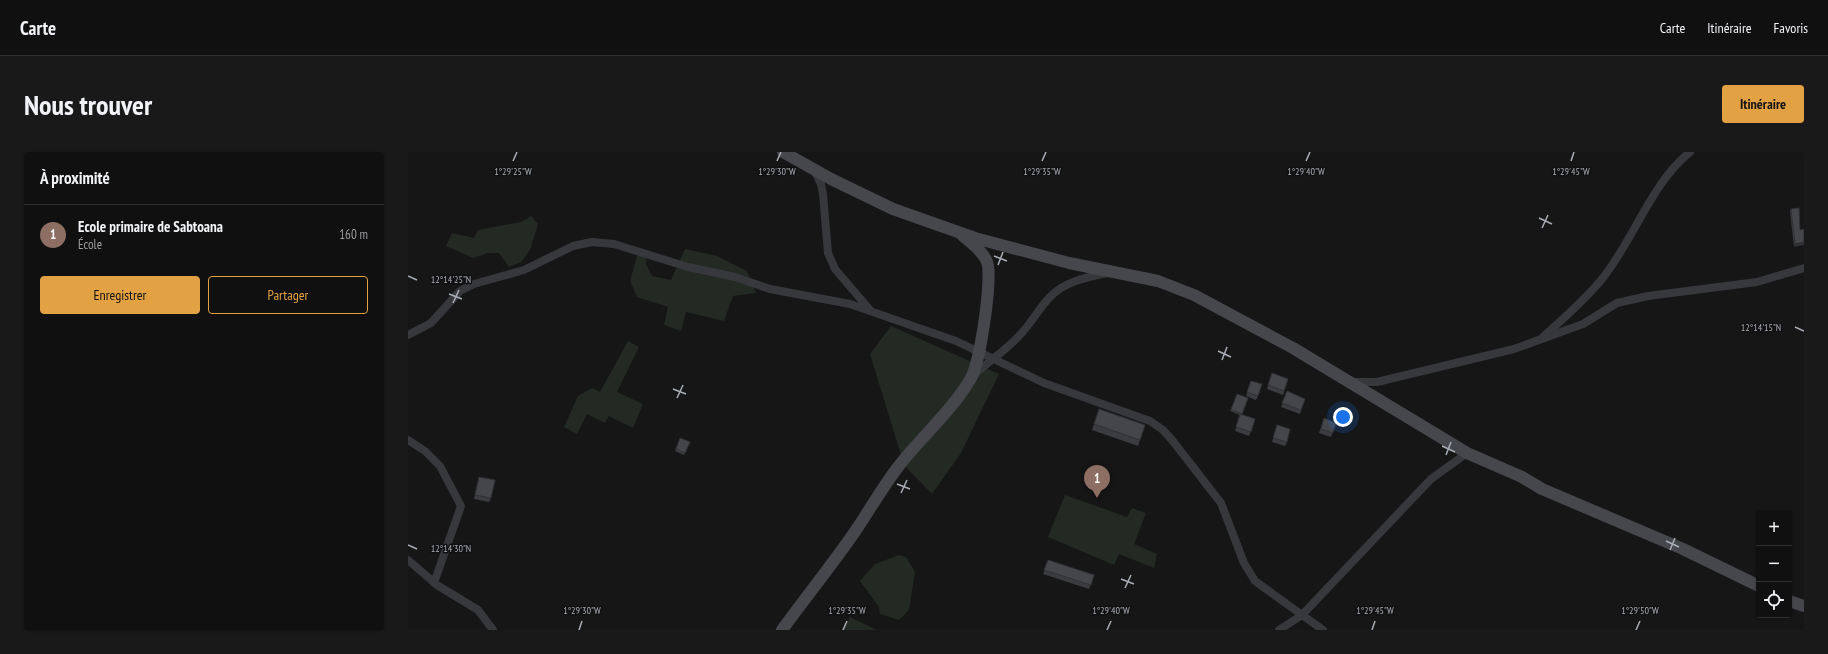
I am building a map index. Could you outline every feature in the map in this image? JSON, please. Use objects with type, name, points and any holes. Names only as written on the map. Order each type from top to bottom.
[{"type":"street","points":[[783,152],[814,170],[893,209],[959,232],[1069,263],[1158,282],[1194,295],[1293,348],[1467,452],[1522,477],[1550,492],[1683,549],[1756,585]]},
{"type":"street","points":[[1540,340],[1602,279],[1639,222],[1665,177],[1678,162],[1690,152]]},
{"type":"street","points":[[814,170],[821,184],[823,194],[828,253],[835,269],[870,310]]},
{"type":"street","points":[[959,232],[979,250],[987,261],[990,274],[988,302],[980,352],[972,377]]},
{"type":"street","points":[[408,334],[431,323],[460,291],[474,284],[524,270],[573,246],[592,242],[614,244],[688,267],[735,277],[770,289],[850,304],[870,310],[956,341],[1044,383],[1150,421],[1163,430],[1221,504],[1244,563],[1255,582],[1323,630]]},
{"type":"street","points":[[1351,382],[1377,382],[1492,356],[1583,324],[1617,303],[1648,296],[1757,282],[1804,268]]},
{"type":"street","points":[[782,630],[855,531],[898,466],[956,399],[972,377],[1021,334],[1057,290],[1080,280],[1113,272]]},
{"type":"street","points":[[408,440],[425,451],[440,466],[461,506],[434,583]]},
{"type":"street","points":[[1281,630],[1302,615],[1431,479],[1467,452]]},
{"type":"street","points":[[408,560],[434,583],[478,610],[493,630]]},
{"type":"street","points":[[1792,602],[1804,606]]},
{"type":"shaded area","points":[[531,216],[538,224],[530,250],[521,262],[509,267],[499,253],[488,253],[473,258],[446,246],[452,233],[474,238],[478,230],[521,222]]},
{"type":"shaded area","points":[[685,249],[717,256],[747,271],[756,293],[733,296],[724,321],[686,312],[681,331],[664,325],[668,307],[637,297],[630,281],[638,253],[647,256],[646,264],[652,276],[671,280]]},
{"type":"shaded area","points":[[891,326],[999,374],[961,453],[932,494],[904,465],[870,354]]},
{"type":"shaded area","points":[[628,341],[639,347],[617,392],[643,404],[633,428],[609,416],[605,423],[587,414],[577,434],[564,427],[578,396],[592,388],[600,392]]},
{"type":"shaded area","points":[[1065,495],[1127,517],[1132,508],[1146,513],[1134,544],[1157,554],[1154,568],[1119,554],[1114,565],[1048,537]]},
{"type":"shaded area","points":[[899,555],[906,557],[915,572],[909,610],[899,620],[880,614],[879,607],[860,581],[875,564]]},
{"type":"shaded area","points":[[850,617],[877,630],[844,630]]},
{"type":"building","points":[[1799,208],[1800,230],[1804,229],[1804,242],[1795,244],[1791,209]]},
{"type":"building","points":[[1272,373],[1288,379],[1284,391],[1268,385]]},
{"type":"building","points":[[1251,381],[1262,384],[1258,396],[1247,392]]},
{"type":"building","points":[[1287,391],[1305,399],[1301,410],[1282,403]]},
{"type":"building","points":[[1237,394],[1248,398],[1242,414],[1231,410]]},
{"type":"building","points":[[1099,409],[1145,425],[1140,440],[1094,424]]},
{"type":"building","points":[[1240,414],[1255,419],[1251,432],[1236,427]]},
{"type":"building","points":[[1324,418],[1336,423],[1333,433],[1321,429]]},
{"type":"building","points":[[1277,425],[1290,429],[1287,442],[1273,438]]},
{"type":"building","points":[[680,438],[690,442],[685,453],[676,449]]},
{"type":"building","points":[[479,477],[495,480],[491,498],[475,495]]},
{"type":"building","points":[[1048,560],[1094,575],[1091,585],[1044,570]]},
{"type":"place","name":"Ecole primaire de Sabtoana","points":[[1097,498]]}]
